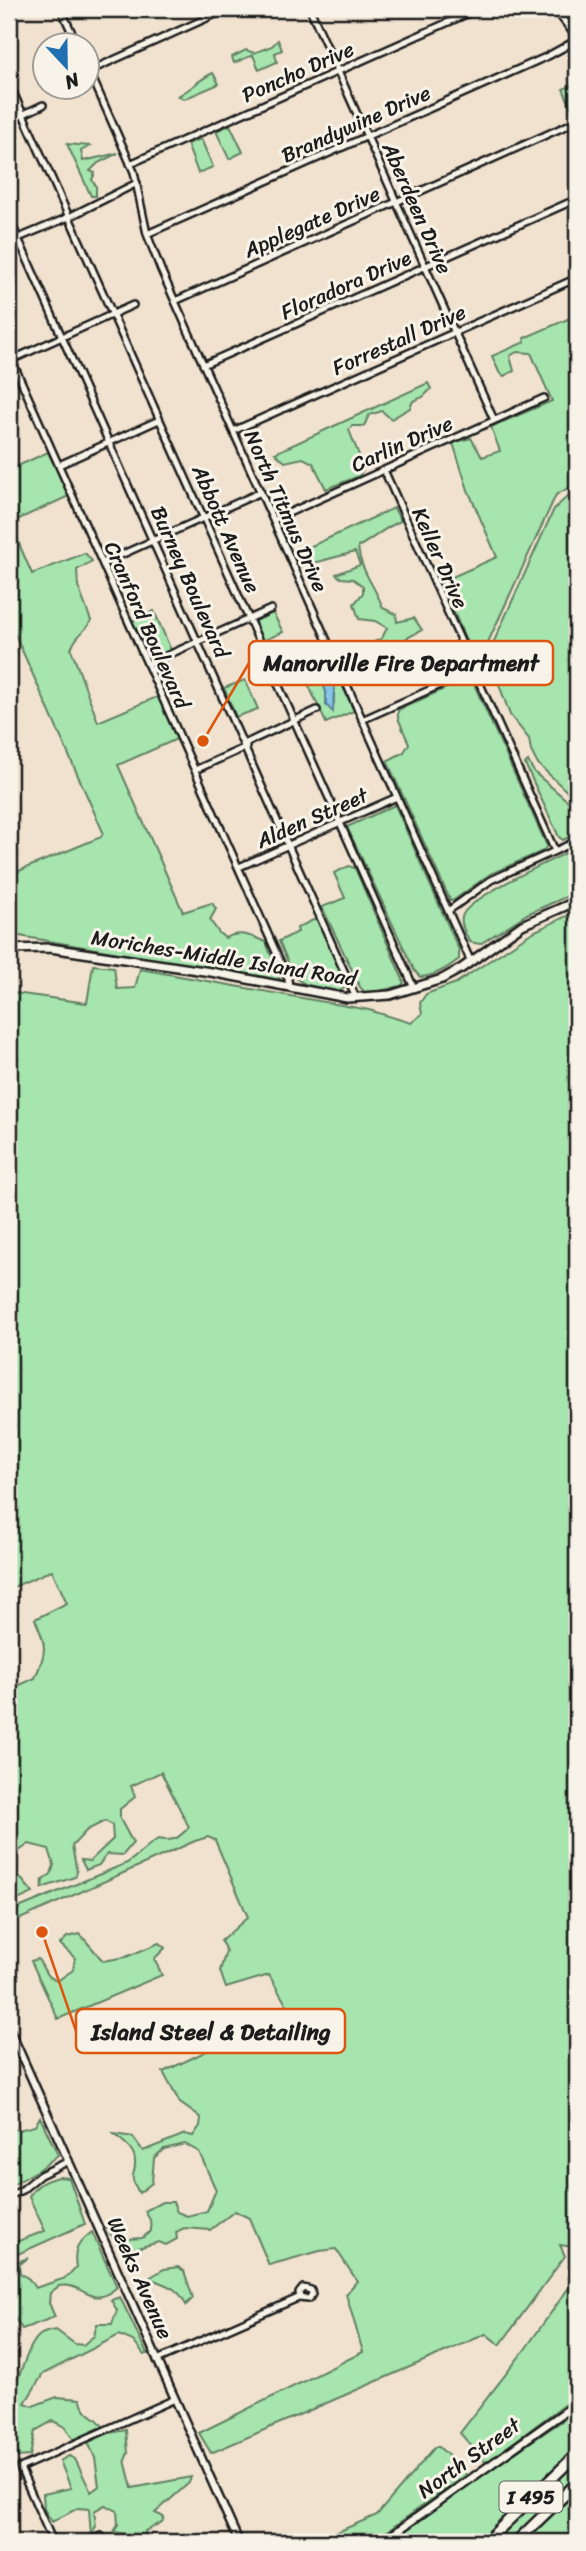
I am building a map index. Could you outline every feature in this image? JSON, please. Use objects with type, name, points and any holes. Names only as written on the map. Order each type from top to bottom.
[{"type":"highway","name":"I 495","points":[[486,2542],[577,2454]]},
{"type":"highway","name":"I 495","points":[[516,2542],[577,2483]]},
{"type":"main road","name":"Moriches-Middle Island Road","points":[[9,949],[50,948],[356,999],[390,995],[454,973],[523,925],[577,901]]},
{"type":"street","points":[[61,9],[72,32]]},
{"type":"street","points":[[102,64],[227,9]]},
{"type":"street","name":"Aberdeen Drive","points":[[310,9],[494,420]]},
{"type":"street","name":"Poncho Drive","points":[[130,164],[478,9]]},
{"type":"street","points":[[555,9],[577,39]]},
{"type":"street","name":"Brandywine Drive","points":[[148,234],[577,39]]},
{"type":"street","name":"Abbott Avenue","points":[[9,83],[414,988]]},
{"type":"street","name":"North Titmus Drive","points":[[102,101],[137,183],[148,234],[175,301],[471,962]]},
{"type":"street","points":[[9,121],[43,105]]},
{"type":"street","name":"Applegate Drive","points":[[175,301],[577,121]]},
{"type":"street","points":[[9,242],[69,217],[137,183]]},
{"type":"street","name":"Floradora Drive","points":[[204,365],[577,199]]},
{"type":"street","name":"Burney Boulevard","points":[[9,218],[356,999]]},
{"type":"street","name":"Forrestall Drive","points":[[233,431],[577,278]]},
{"type":"street","points":[[10,357],[133,305]]},
{"type":"street","name":"Cranford Boulevard","points":[[10,357],[239,867],[288,979],[289,987]]},
{"type":"street","name":"Carlin Drive","points":[[273,520],[544,398]]},
{"type":"street","points":[[58,465],[159,420]]},
{"type":"street","name":"Keller Drive","points":[[384,470],[555,851]]},
{"type":"street","points":[[103,562],[261,492]]},
{"type":"street","points":[[148,664],[271,609]]},
{"type":"street","points":[[362,720],[474,670]]},
{"type":"street","points":[[195,769],[317,710]]},
{"type":"street","name":"Alden Street","points":[[239,867],[397,797]]},
{"type":"street","points":[[448,911],[491,880],[577,841]]},
{"type":"street","name":"Weeks Avenue","points":[[9,2028],[239,2542]]},
{"type":"street","points":[[9,2196],[22,2190],[40,2175],[69,2161]]},
{"type":"street","points":[[157,2360],[300,2297]]},
{"type":"street","points":[[53,2542],[20,2468],[175,2399]]},
{"type":"street","name":"North Street","points":[[382,2542],[577,2403]]},
{"type":"street","points":[[94,2542],[95,2538],[101,2536],[106,2542]]},
{"type":"green space","points":[[278,40],[282,50],[275,53],[277,62],[259,70],[253,55],[234,63],[232,57],[246,50],[254,53],[272,46]]},
{"type":"green space","points":[[213,73],[219,84],[184,99],[178,96],[204,78]]},
{"type":"green space","points":[[575,84],[577,115],[575,116],[563,89]]},
{"type":"green space","points":[[230,125],[243,152],[229,159],[216,131]]},
{"type":"green space","points":[[201,139],[213,167],[198,173],[187,144]]},
{"type":"green space","points":[[67,144],[90,146],[81,151],[83,161],[118,153],[98,163],[90,171],[95,173],[92,180],[96,186],[96,196],[91,196]]},
{"type":"green space","points":[[577,315],[577,483],[556,495],[477,666],[441,582],[497,557],[468,490],[453,443],[471,438],[482,457],[500,451],[491,427],[552,401],[531,353],[517,352],[510,356],[514,371],[504,376],[499,372],[492,356],[525,342],[524,338]]},
{"type":"green space","points":[[428,383],[431,389],[423,397],[413,401],[410,408],[391,419],[382,411],[369,415],[364,426],[352,426],[349,430],[364,468],[359,476],[326,489],[313,463],[303,458],[285,462],[275,453]]},
{"type":"green space","points":[[48,452],[69,496],[10,523],[32,574],[85,553],[92,561],[77,570],[78,586],[91,621],[71,649],[98,722],[159,696],[177,739],[118,765],[183,912],[212,903],[216,909],[210,920],[219,933],[225,938],[241,934],[266,942],[280,979],[14,935],[9,922],[9,875],[101,837],[103,832],[9,621],[9,470]]},
{"type":"green space","points":[[577,491],[577,801],[537,763],[529,739],[510,715],[490,659],[490,650],[554,509]]},
{"type":"green space","points":[[394,508],[401,521],[358,547],[365,571],[383,608],[396,614],[397,622],[414,618],[422,630],[396,644],[394,673],[386,677],[390,663],[371,658],[343,659],[382,638],[387,628],[375,621],[359,619],[354,604],[363,593],[363,586],[353,579],[341,578],[336,574],[360,565],[355,552],[302,566],[294,554]]},
{"type":"green space","points":[[154,611],[171,650],[151,660],[132,621]]},
{"type":"green space","points":[[273,613],[283,632],[263,641],[253,622]]},
{"type":"green space","points":[[326,649],[354,711],[326,723],[298,662]],"holes":[[[320,674],[334,685],[334,703],[326,705],[326,692]]]},
{"type":"green space","points":[[468,678],[473,682],[547,846],[543,851],[490,874],[454,900],[450,900],[387,761],[404,752],[409,744],[398,718],[398,710]]},
{"type":"green space","points":[[245,680],[258,709],[236,717],[224,688]]},
{"type":"green space","points":[[528,761],[534,772],[577,809],[577,833],[563,840],[559,837],[525,764]]},
{"type":"green space","points":[[395,805],[459,950],[459,959],[441,971],[420,977],[414,970],[347,827]]},
{"type":"green space","points":[[577,848],[577,892],[527,914],[480,944],[470,942],[462,923],[467,909],[494,889]]},
{"type":"green space","points":[[349,866],[355,868],[404,982],[401,986],[366,994],[360,987],[322,907],[345,898],[334,873]]},
{"type":"green space","points":[[577,911],[577,2241],[573,2247],[560,2245],[565,2256],[500,2345],[486,2334],[211,2453],[199,2433],[363,2352],[346,2294],[357,2281],[336,2249],[269,2265],[249,2218],[235,2211],[210,2230],[184,2228],[176,2232],[177,2239],[166,2245],[159,2242],[123,2252],[107,2229],[116,2229],[128,2239],[142,2238],[151,2231],[150,2220],[145,2211],[162,2202],[173,2202],[177,2212],[187,2216],[207,2211],[216,2190],[199,2152],[185,2144],[164,2149],[154,2158],[152,2183],[139,2193],[133,2178],[133,2153],[114,2134],[133,2137],[143,2151],[185,2134],[193,2136],[200,2126],[201,2118],[180,2103],[163,2072],[290,2011],[269,1975],[226,1988],[220,1971],[226,1951],[221,1941],[248,1917],[215,1840],[208,1837],[195,1841],[9,1924],[9,1912],[127,1863],[158,1839],[176,1838],[189,1827],[161,1772],[131,1786],[135,1797],[120,1809],[120,1819],[133,1843],[123,1855],[107,1854],[99,1865],[86,1870],[81,1860],[90,1861],[113,1839],[112,1825],[105,1821],[87,1830],[72,1846],[77,1872],[75,1877],[42,1888],[43,1880],[51,1874],[54,1865],[49,1849],[29,1844],[12,1856],[14,1870],[33,1893],[9,1904],[9,1690],[35,1678],[39,1668],[44,1648],[35,1619],[67,1603],[52,1570],[9,1589],[9,994],[87,1003],[93,965],[114,967],[117,989],[135,988],[140,969],[369,1010],[411,1023],[422,1014],[420,1003],[426,994],[456,983],[531,933]]},
{"type":"green space","points":[[317,918],[348,985],[338,993],[298,979],[279,941],[298,932],[297,928]]},
{"type":"green space","points":[[80,1934],[103,1961],[126,1957],[159,1943],[165,1948],[154,1959],[162,1975],[58,2019],[31,1961],[38,1959],[47,1975],[57,1981],[73,1970],[75,1958],[60,1944],[67,1937]]},
{"type":"green space","points":[[40,2117],[58,2155],[9,2187],[9,2128],[18,2130],[35,2126]]},
{"type":"green space","points":[[60,2177],[69,2178],[85,2224],[9,2258],[9,2236],[13,2243],[45,2231],[29,2197],[42,2183]]},
{"type":"green space","points":[[92,2232],[117,2287],[108,2294],[94,2296],[76,2288],[59,2286],[50,2293],[49,2303],[55,2317],[22,2329],[12,2314],[9,2314],[9,2265],[28,2258],[19,2265],[20,2273],[29,2279],[35,2288],[66,2278],[76,2267],[75,2255],[78,2247]]},
{"type":"green space","points":[[178,2267],[184,2271],[193,2298],[186,2305],[175,2290],[149,2278],[164,2269]]},
{"type":"green space","points":[[577,2276],[577,2395],[486,2463],[460,2433],[526,2348]]},
{"type":"green space","points":[[120,2297],[147,2354],[144,2355],[133,2341],[119,2335],[43,2374],[25,2403],[33,2406],[57,2397],[80,2399],[86,2410],[103,2427],[74,2440],[65,2427],[53,2421],[35,2431],[30,2456],[16,2457],[9,2453],[9,2392],[15,2385],[35,2340],[43,2333],[56,2330],[75,2344],[83,2345],[94,2336],[97,2324],[112,2324],[117,2310],[111,2300]]},
{"type":"green space","points":[[577,2411],[577,2448],[478,2542],[390,2542],[498,2464]]},
{"type":"green space","points":[[126,2430],[128,2453],[125,2460],[132,2488],[191,2477],[189,2483],[155,2513],[164,2517],[162,2522],[145,2531],[145,2542],[138,2542],[132,2535],[114,2532],[118,2525],[117,2511],[105,2505],[94,2511],[96,2526],[91,2536],[89,2509],[78,2508],[52,2522],[44,2509],[43,2494],[71,2488],[60,2461],[69,2456],[75,2459],[91,2492],[99,2486],[95,2458],[88,2442],[109,2433]]},
{"type":"green space","points":[[435,2447],[439,2447],[466,2475],[372,2542],[314,2542],[377,2515]]},
{"type":"green space","points":[[577,2461],[577,2478],[510,2542],[492,2542]]},
{"type":"green space","points":[[577,2492],[577,2542],[524,2542]]},
{"type":"water","points":[[320,673],[334,685],[333,712],[326,705],[326,692]]},
{"type":"place","name":"Manorville Fire Department","points":[[203,741]]},
{"type":"place","name":"Island Steel & Detailing","points":[[42,1932]]}]
